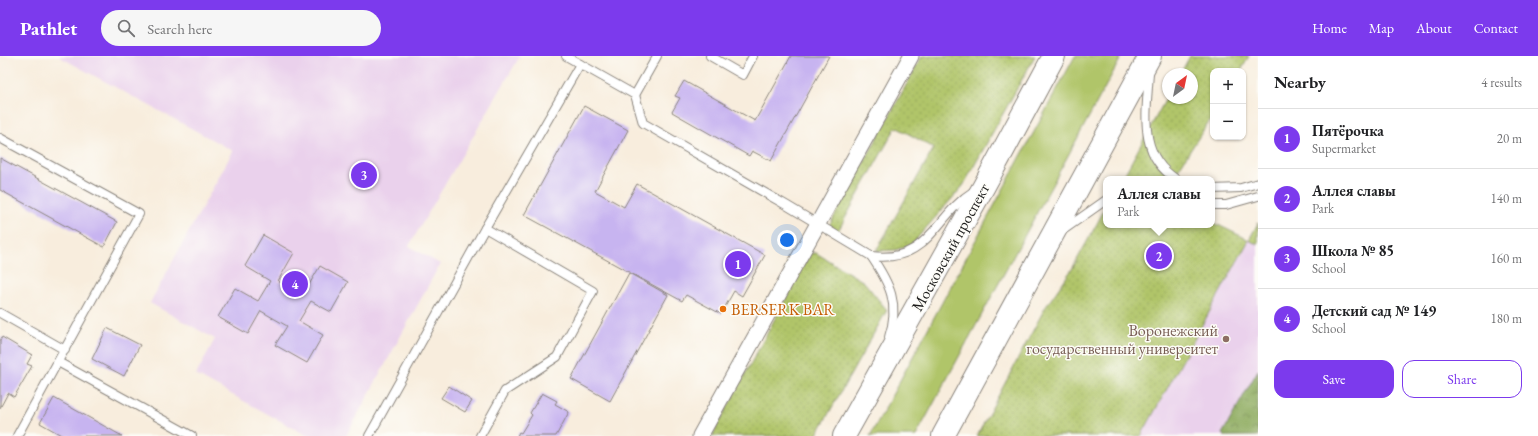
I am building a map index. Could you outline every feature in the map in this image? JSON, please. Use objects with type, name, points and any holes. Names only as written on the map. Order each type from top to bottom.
[{"type":"main road","name":"Московский проспект","points":[[844,436],[984,186],[1054,56]]},
{"type":"main road","points":[[943,436],[1052,239],[1150,57]]},
{"type":"street","points":[[700,436],[911,56]]},
{"type":"lane","points":[[635,95],[657,56]]},
{"type":"lane","points":[[710,56],[743,75],[753,56]]},
{"type":"lane","points":[[570,57],[635,95],[643,123],[871,256],[880,258],[905,254],[919,247],[964,197],[984,186]]},
{"type":"lane","points":[[1150,57],[1146,129],[1150,147],[1158,163],[1171,176]]},
{"type":"lane","points":[[369,436],[485,228],[580,64]]},
{"type":"lane","points":[[0,138],[139,214],[17,436]]},
{"type":"lane","points":[[1215,189],[1241,188],[1258,182]]},
{"type":"lane","points":[[1215,205],[1226,205],[1258,196]]},
{"type":"lane","points":[[1052,239],[1103,202]]},
{"type":"lane","points":[[480,436],[505,391],[557,357],[593,291],[485,228]]},
{"type":"lane","points":[[871,256],[891,289],[895,307],[893,326],[872,387]]},
{"type":"lane","points":[[0,313],[65,350]]},
{"type":"lane","points":[[58,362],[192,436]]},
{"type":"shaded area","points":[[58,56],[520,56],[409,246],[440,264],[346,436],[308,436],[196,375],[215,339],[150,303],[233,151]]},
{"type":"shaded area","name":"Воронежский государственный университет","points":[[1258,223],[1258,436],[1141,436],[1247,242]]},
{"type":"green space","points":[[922,56],[1035,56],[963,186],[911,245],[895,250],[876,251],[934,148],[896,127],[838,231],[829,226]]},
{"type":"green space","points":[[1075,56],[1122,56],[916,436],[870,436]]},
{"type":"green space","points":[[1190,56],[1249,56],[1243,68],[1210,68],[1210,120],[1174,176],[1124,176],[1163,104],[1198,104],[1198,68],[1183,68]]},
{"type":"green space","points":[[1103,212],[1103,228],[1215,228],[1215,223],[1249,240],[1141,436],[977,436],[1045,308],[1072,269]]},
{"type":"green space","points":[[1258,223],[1258,245],[1249,240]]},
{"type":"green space","points":[[810,253],[816,253],[864,282],[887,310],[816,436],[712,436]]},
{"type":"green space","points":[[1258,370],[1258,436],[1224,436],[1222,434]]},
{"type":"building","points":[[791,56],[829,56],[771,161],[752,151],[749,156],[672,112],[680,98],[675,96],[684,81],[755,121]]},
{"type":"building","points":[[584,106],[628,130],[595,191],[624,207],[637,184],[765,255],[742,296],[734,291],[721,314],[686,295],[682,301],[524,215]]},
{"type":"building","points":[[0,158],[117,222],[104,247],[0,190]]},
{"type":"building","points":[[263,235],[294,253],[278,281],[303,295],[320,266],[348,282],[331,312],[311,301],[299,321],[323,335],[307,363],[275,345],[287,326],[261,311],[248,334],[218,317],[235,288],[258,301],[270,281],[245,266]]},
{"type":"building","points":[[629,273],[668,295],[610,401],[571,379]]},
{"type":"building","points":[[107,328],[140,345],[124,376],[92,359]]},
{"type":"building","points":[[2,337],[32,355],[27,364],[32,366],[14,397],[8,393],[0,408],[0,341]]},
{"type":"building","points":[[449,386],[472,401],[465,412],[441,398]]},
{"type":"building","points":[[542,393],[557,401],[555,404],[569,412],[556,436],[517,436],[519,432],[521,433],[532,415],[530,413]]},
{"type":"building","points":[[54,398],[122,436],[63,436],[40,423]]},
{"type":"place","name":"Школа № 85","points":[[364,175]]},
{"type":"place","name":"Аллея славы","points":[[1159,256]]},
{"type":"place","name":"Пятёрочка","points":[[738,264]]},
{"type":"place","name":"Детский сад № 149","points":[[295,284]]},
{"type":"place","name":"BERSERK BAR","points":[[723,309]]},
{"type":"place","name":"Воронежский государственный университет","points":[[1226,339]]}]
